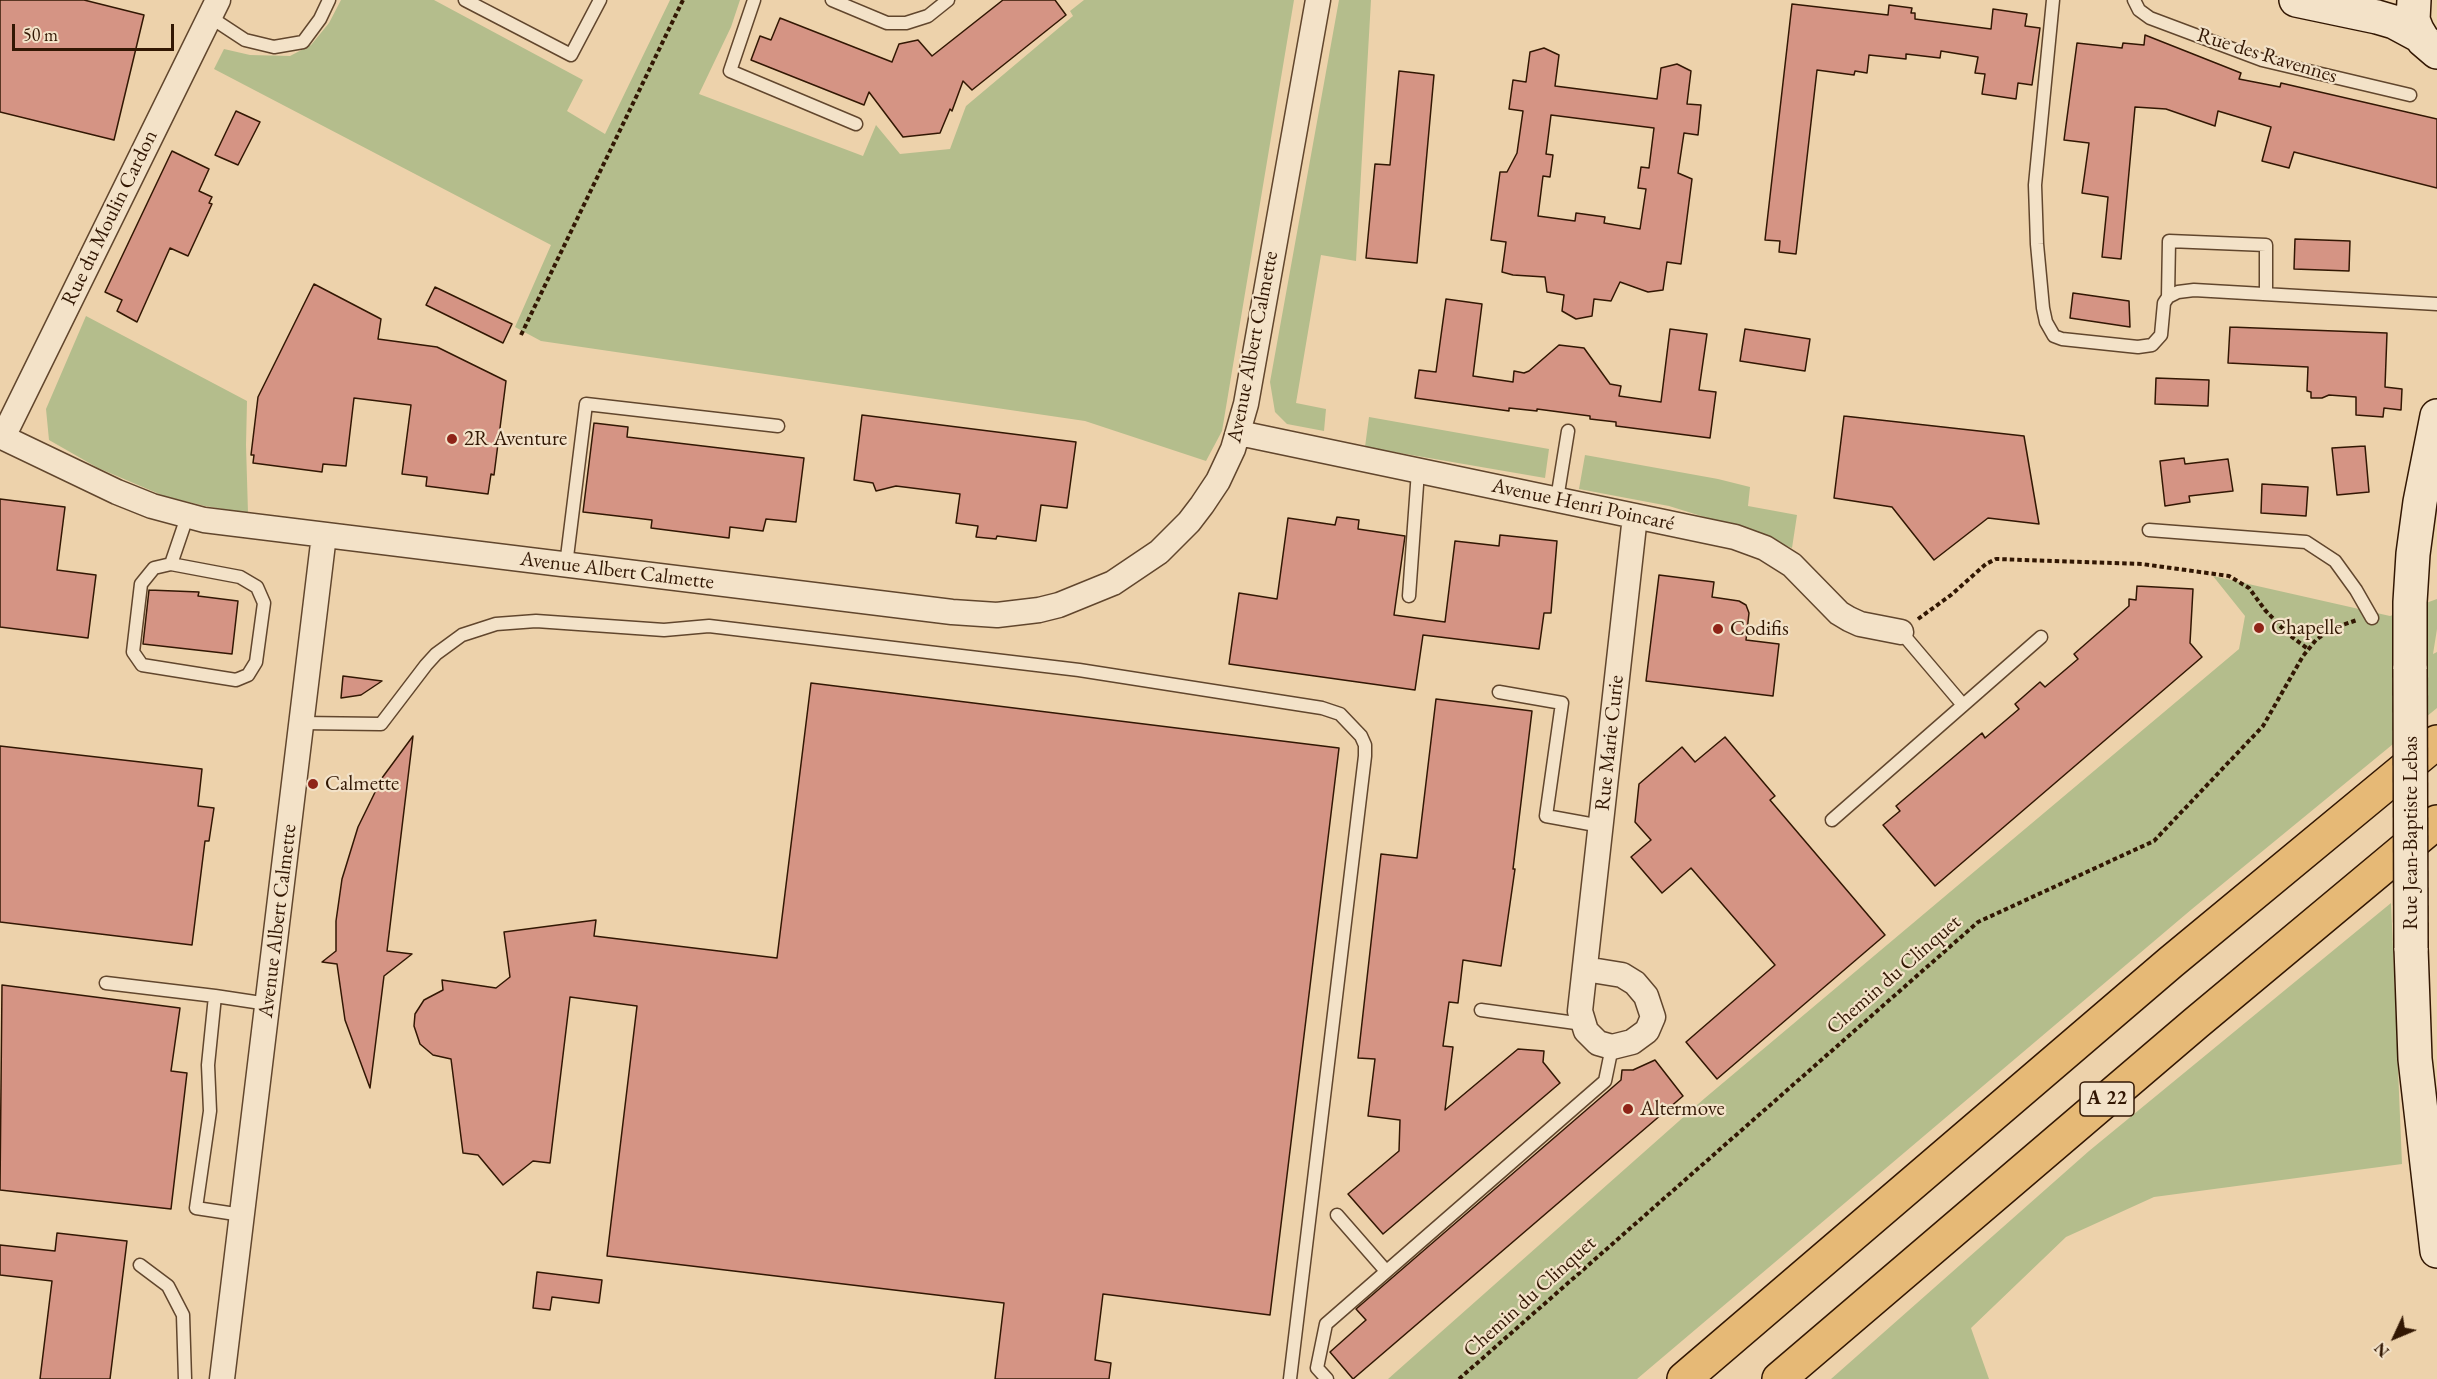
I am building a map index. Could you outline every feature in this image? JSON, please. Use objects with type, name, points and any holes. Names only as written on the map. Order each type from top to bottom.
[{"type":"highway","points":[[1684,1379],[2171,962],[2437,742]]},
{"type":"highway","name":"A 22","points":[[1779,1379],[2213,1008],[2437,822]]},
{"type":"highway","points":[[1798,1379],[1949,1234]]},
{"type":"main road","points":[[2296,0],[2394,22],[2428,44]]},
{"type":"main road","points":[[2414,0],[2413,20],[2428,44]]},
{"type":"main road","name":"Rue Jean-Baptiste Lebas","points":[[2437,416],[2415,537],[2410,602],[2411,948],[2415,1059],[2437,1251]]},
{"type":"street","name":"Avenue Albert Calmette","points":[[222,1379],[324,535],[977,615],[1039,610],[1059,605],[1113,584],[1159,552],[1189,522],[1227,465],[1239,434],[1318,0]]},
{"type":"street","name":"Rue du Moulin Cardon","points":[[1,436],[214,8]]},
{"type":"street","name":"Avenue Henri Poincaré","points":[[1239,434],[1753,542],[1792,565],[1839,613],[1860,624],[1901,632]]},
{"type":"street","points":[[1,436],[117,492],[187,517],[324,535]]},
{"type":"street","name":"Rue Marie Curie","points":[[1584,1024],[1580,1011],[1635,516]]},
{"type":"street","points":[[1584,1024],[1586,1031],[1598,1042],[1612,1047],[1632,1042],[1647,1031],[1653,1017],[1646,996],[1635,983],[1622,975],[1585,969]]},
{"type":"lane","points":[[214,8],[245,40],[274,47],[303,42],[320,20],[329,0]]},
{"type":"lane","points":[[465,0],[571,55],[600,0]]},
{"type":"lane","points":[[754,0],[730,71],[856,124]]},
{"type":"lane","points":[[832,0],[887,23],[906,23],[928,16],[948,0]]},
{"type":"lane","points":[[2053,0],[2035,185],[2042,292],[2049,330],[2054,336],[2062,339],[2138,347],[2152,345],[2161,335],[2164,303],[2168,297],[2178,292],[2194,290],[2437,304]]},
{"type":"lane","name":"Rue des Ravennes","points":[[2134,0],[2139,10],[2150,18],[2262,60],[2410,95]]},
{"type":"lane","points":[[2168,297],[2169,241],[2266,245],[2266,294]]},
{"type":"lane","points":[[566,565],[586,404],[778,426]]},
{"type":"lane","points":[[1557,499],[1568,431]]},
{"type":"lane","points":[[1409,596],[1418,471]]},
{"type":"lane","points":[[171,564],[187,517]]},
{"type":"lane","points":[[2149,530],[2306,542],[2326,554],[2342,570],[2372,618]]},
{"type":"lane","points":[[171,564],[240,577],[257,587],[264,603],[255,663],[248,675],[236,680],[142,665],[133,652],[141,584],[154,568],[171,564]]},
{"type":"lane","points":[[302,723],[381,724],[436,654],[462,635],[496,624],[536,621],[664,630],[709,626],[1078,670],[1322,708],[1340,714],[1361,736],[1365,745],[1365,756],[1290,1379]]},
{"type":"lane","points":[[1901,632],[1963,705]]},
{"type":"lane","points":[[1832,820],[2041,637]]},
{"type":"lane","points":[[1498,692],[1562,703],[1546,816],[1600,826]]},
{"type":"lane","points":[[106,983],[268,1004]]},
{"type":"lane","points":[[215,996],[208,1065],[210,1111],[196,1208],[242,1215]]},
{"type":"lane","points":[[1481,1010],[1584,1024]]},
{"type":"lane","points":[[1327,1379],[1317,1368],[1326,1324],[1605,1081],[1612,1047]]},
{"type":"lane","points":[[1337,1215],[1386,1271]]},
{"type":"lane","points":[[140,1265],[168,1286],[183,1315],[185,1379]]},
{"type":"path","points":[[521,336],[684,0]]},
{"type":"path","points":[[1901,632],[1951,595],[1986,564],[1996,559],[2142,564],[2229,576],[2249,588],[2265,610],[2288,634],[2308,649]]},
{"type":"path","name":"Chemin du Clinquet","points":[[1460,1379],[1978,922],[2154,841],[2263,726],[2308,649],[2331,629],[2353,621]]},
{"type":"green space","points":[[341,0],[434,0],[583,80],[567,111],[605,134],[670,0],[740,0],[731,27],[699,94],[863,156],[876,125],[900,154],[950,149],[966,106],[1073,16],[1070,11],[1084,0],[1294,0],[1222,431],[1206,461],[1085,421],[541,341],[515,327],[551,245],[214,69],[224,49],[250,55],[290,56],[311,45],[329,23]]},
{"type":"green space","points":[[1339,0],[1371,0],[1356,261],[1321,255],[1296,403],[1326,409],[1324,431],[1287,424],[1275,412],[1270,382]]},
{"type":"green space","points":[[86,316],[247,401],[248,513],[164,496],[98,468],[49,440],[46,409]]},
{"type":"green space","points":[[1369,417],[1549,449],[1545,478],[1365,447]]},
{"type":"green space","points":[[1585,455],[1750,487],[1748,506],[1797,515],[1792,548],[1743,529],[1669,506],[1579,489]]},
{"type":"green space","points":[[2213,576],[2390,616],[2437,599],[2437,629],[2433,654],[2437,652],[2437,708],[2192,909],[1637,1379],[1388,1379],[1705,1098],[2239,649],[2245,616]]},
{"type":"green space","points":[[2391,903],[2402,1164],[2154,1197],[2066,1237],[1971,1328],[1989,1379],[1831,1379],[2089,1151]]},
{"type":"building","points":[[0,0],[84,0],[144,15],[114,140],[0,112]]},
{"type":"building","points":[[1003,0],[1055,0],[1066,15],[972,90],[963,81],[952,111],[950,109],[940,133],[903,137],[869,92],[864,105],[751,60],[760,36],[771,40],[780,18],[892,62],[899,44],[918,40],[932,56]]},
{"type":"building","points":[[1792,4],[1888,15],[1889,5],[1912,8],[1911,13],[1915,13],[1915,19],[1991,29],[1993,9],[2027,14],[2025,26],[2040,28],[2032,85],[2018,83],[2016,99],[1982,94],[1985,74],[1975,73],[1978,57],[1941,51],[1940,58],[1906,54],[1906,59],[1869,55],[1867,73],[1855,71],[1854,75],[1817,70],[1796,254],[1779,252],[1780,241],[1765,240]]},
{"type":"building","points":[[2145,35],[2241,73],[2239,79],[2280,87],[2281,83],[2437,119],[2437,188],[2294,152],[2289,168],[2262,161],[2271,127],[2218,111],[2215,126],[2166,109],[2135,107],[2121,259],[2102,257],[2108,197],[2082,193],[2089,143],[2064,140],[2077,43],[2122,48],[2123,43],[2144,45]]},
{"type":"building","points":[[1544,48],[1559,55],[1555,86],[1657,99],[1661,68],[1677,64],[1691,71],[1687,104],[1701,105],[1698,135],[1684,133],[1678,173],[1692,179],[1681,264],[1667,262],[1663,290],[1648,292],[1620,282],[1611,301],[1594,299],[1592,316],[1576,319],[1562,311],[1564,295],[1547,292],[1545,277],[1502,272],[1506,242],[1491,240],[1500,172],[1507,172],[1517,153],[1523,111],[1509,109],[1513,80],[1526,82],[1530,52]],"holes":[[[1551,115],[1654,128],[1649,168],[1641,167],[1638,188],[1646,189],[1640,229],[1604,223],[1605,217],[1576,213],[1575,221],[1538,216],[1543,176],[1550,177],[1553,155],[1546,154]]]},
{"type":"building","points":[[1399,71],[1434,75],[1417,263],[1366,258],[1375,164],[1390,165]]},
{"type":"building","points":[[236,111],[260,122],[238,165],[215,155]]},
{"type":"building","points":[[172,151],[209,169],[199,191],[212,197],[209,203],[212,204],[188,256],[170,248],[137,322],[117,311],[122,300],[105,292]]},
{"type":"building","points":[[2295,239],[2350,241],[2349,271],[2294,269]]},
{"type":"building","points":[[314,284],[381,319],[378,339],[437,347],[506,381],[494,475],[491,474],[488,494],[426,486],[427,477],[402,474],[411,405],[354,398],[346,466],[323,464],[322,472],[253,463],[254,455],[251,455],[258,397]]},
{"type":"building","points":[[435,287],[512,324],[503,343],[426,305]]},
{"type":"building","points":[[2073,293],[2129,301],[2130,327],[2070,318]]},
{"type":"building","points":[[1446,299],[1482,304],[1473,376],[1513,382],[1514,371],[1524,373],[1529,371],[1559,345],[1584,348],[1610,384],[1621,386],[1619,396],[1661,402],[1670,329],[1707,334],[1699,390],[1716,392],[1710,438],[1616,426],[1616,422],[1590,419],[1590,416],[1537,409],[1537,411],[1509,408],[1509,411],[1415,398],[1419,370],[1436,372]]},
{"type":"building","points":[[2230,327],[2387,333],[2385,387],[2402,389],[2401,410],[2384,408],[2383,417],[2356,415],[2356,397],[2329,395],[2322,398],[2311,398],[2311,392],[2307,391],[2308,367],[2228,363]]},
{"type":"building","points":[[1745,329],[1810,339],[1805,371],[1740,361]]},
{"type":"building","points":[[2156,378],[2209,380],[2208,406],[2155,404]]},
{"type":"building","points":[[862,415],[1076,442],[1067,508],[1041,505],[1036,541],[997,536],[996,539],[976,537],[978,526],[956,523],[960,494],[896,486],[876,491],[873,483],[854,480]]},
{"type":"building","points":[[1844,416],[2024,436],[2039,524],[1988,518],[1934,560],[1892,507],[1834,498]]},
{"type":"building","points":[[594,423],[628,427],[627,437],[804,458],[796,522],[766,519],[763,531],[730,527],[729,538],[651,528],[652,520],[583,512]]},
{"type":"building","points":[[2365,446],[2369,492],[2337,495],[2332,448]]},
{"type":"building","points":[[2184,458],[2185,464],[2228,459],[2233,491],[2189,496],[2190,502],[2165,506],[2160,461]]},
{"type":"building","points":[[2262,484],[2308,487],[2306,516],[2261,513]]},
{"type":"building","points":[[0,499],[65,507],[57,570],[96,575],[88,638],[0,627]]},
{"type":"building","points":[[1337,517],[1359,520],[1358,529],[1405,536],[1394,615],[1445,622],[1455,541],[1499,546],[1500,535],[1557,541],[1551,613],[1544,613],[1539,649],[1423,635],[1415,690],[1229,664],[1239,593],[1277,599],[1288,518],[1335,525]]},
{"type":"building","points":[[1659,575],[1714,582],[1712,597],[1739,601],[1746,605],[1749,613],[1746,640],[1779,644],[1773,696],[1646,681]]},
{"type":"building","points":[[2137,586],[2193,589],[2190,643],[2202,657],[1935,886],[1883,825],[1900,811],[1896,806],[1982,733],[1985,738],[2019,709],[2015,704],[2040,682],[2045,687],[2078,659],[2074,654],[2129,606],[2129,599],[2136,600]]},
{"type":"building","points":[[149,590],[199,592],[198,596],[238,601],[232,654],[143,644]]},
{"type":"building","points":[[343,676],[382,681],[361,695],[341,698]]},
{"type":"building","points":[[811,683],[1339,748],[1270,1315],[1103,1294],[1095,1360],[1111,1363],[1109,1379],[995,1379],[1004,1303],[607,1256],[637,1006],[570,997],[550,1163],[533,1161],[503,1185],[478,1155],[463,1153],[451,1059],[433,1055],[420,1044],[414,1026],[415,1014],[424,1000],[443,990],[442,980],[496,988],[510,977],[504,932],[596,920],[594,936],[777,958]]},
{"type":"building","points":[[1436,699],[1532,711],[1513,869],[1515,869],[1501,966],[1463,960],[1458,1003],[1449,1002],[1443,1046],[1453,1047],[1445,1110],[1518,1049],[1544,1051],[1543,1062],[1560,1083],[1383,1234],[1348,1194],[1399,1151],[1400,1120],[1368,1116],[1375,1059],[1358,1058],[1381,854],[1417,858]]},
{"type":"building","points":[[413,736],[387,951],[412,954],[384,976],[370,1088],[345,1020],[337,964],[322,962],[336,951],[336,921],[342,879],[358,827],[382,778]]},
{"type":"building","points":[[1725,737],[1775,796],[1770,800],[1885,935],[1717,1079],[1686,1042],[1775,965],[1691,868],[1662,893],[1631,857],[1651,840],[1635,822],[1639,784],[1682,747],[1695,762]]},
{"type":"building","points":[[0,746],[202,769],[198,806],[214,808],[209,841],[205,841],[192,945],[0,922]]},
{"type":"building","points":[[2,985],[180,1008],[171,1071],[187,1073],[171,1209],[0,1190]]},
{"type":"building","points":[[1655,1060],[1683,1096],[1353,1379],[1330,1352],[1366,1320],[1356,1309],[1621,1080],[1622,1070],[1633,1070]]},
{"type":"building","points":[[57,1233],[127,1241],[110,1379],[40,1379],[52,1281],[0,1275],[0,1245],[55,1251]]},
{"type":"building","points":[[537,1272],[602,1280],[599,1303],[552,1297],[550,1310],[533,1308]]},
{"type":"place","name":"2R Aventure","points":[[452,439]]},
{"type":"place","name":"Chapelle","points":[[2259,628]]},
{"type":"place","name":"Codifis","points":[[1718,629]]},
{"type":"place","name":"Calmette","points":[[313,784]]},
{"type":"place","name":"Altermove","points":[[1628,1109]]}]
